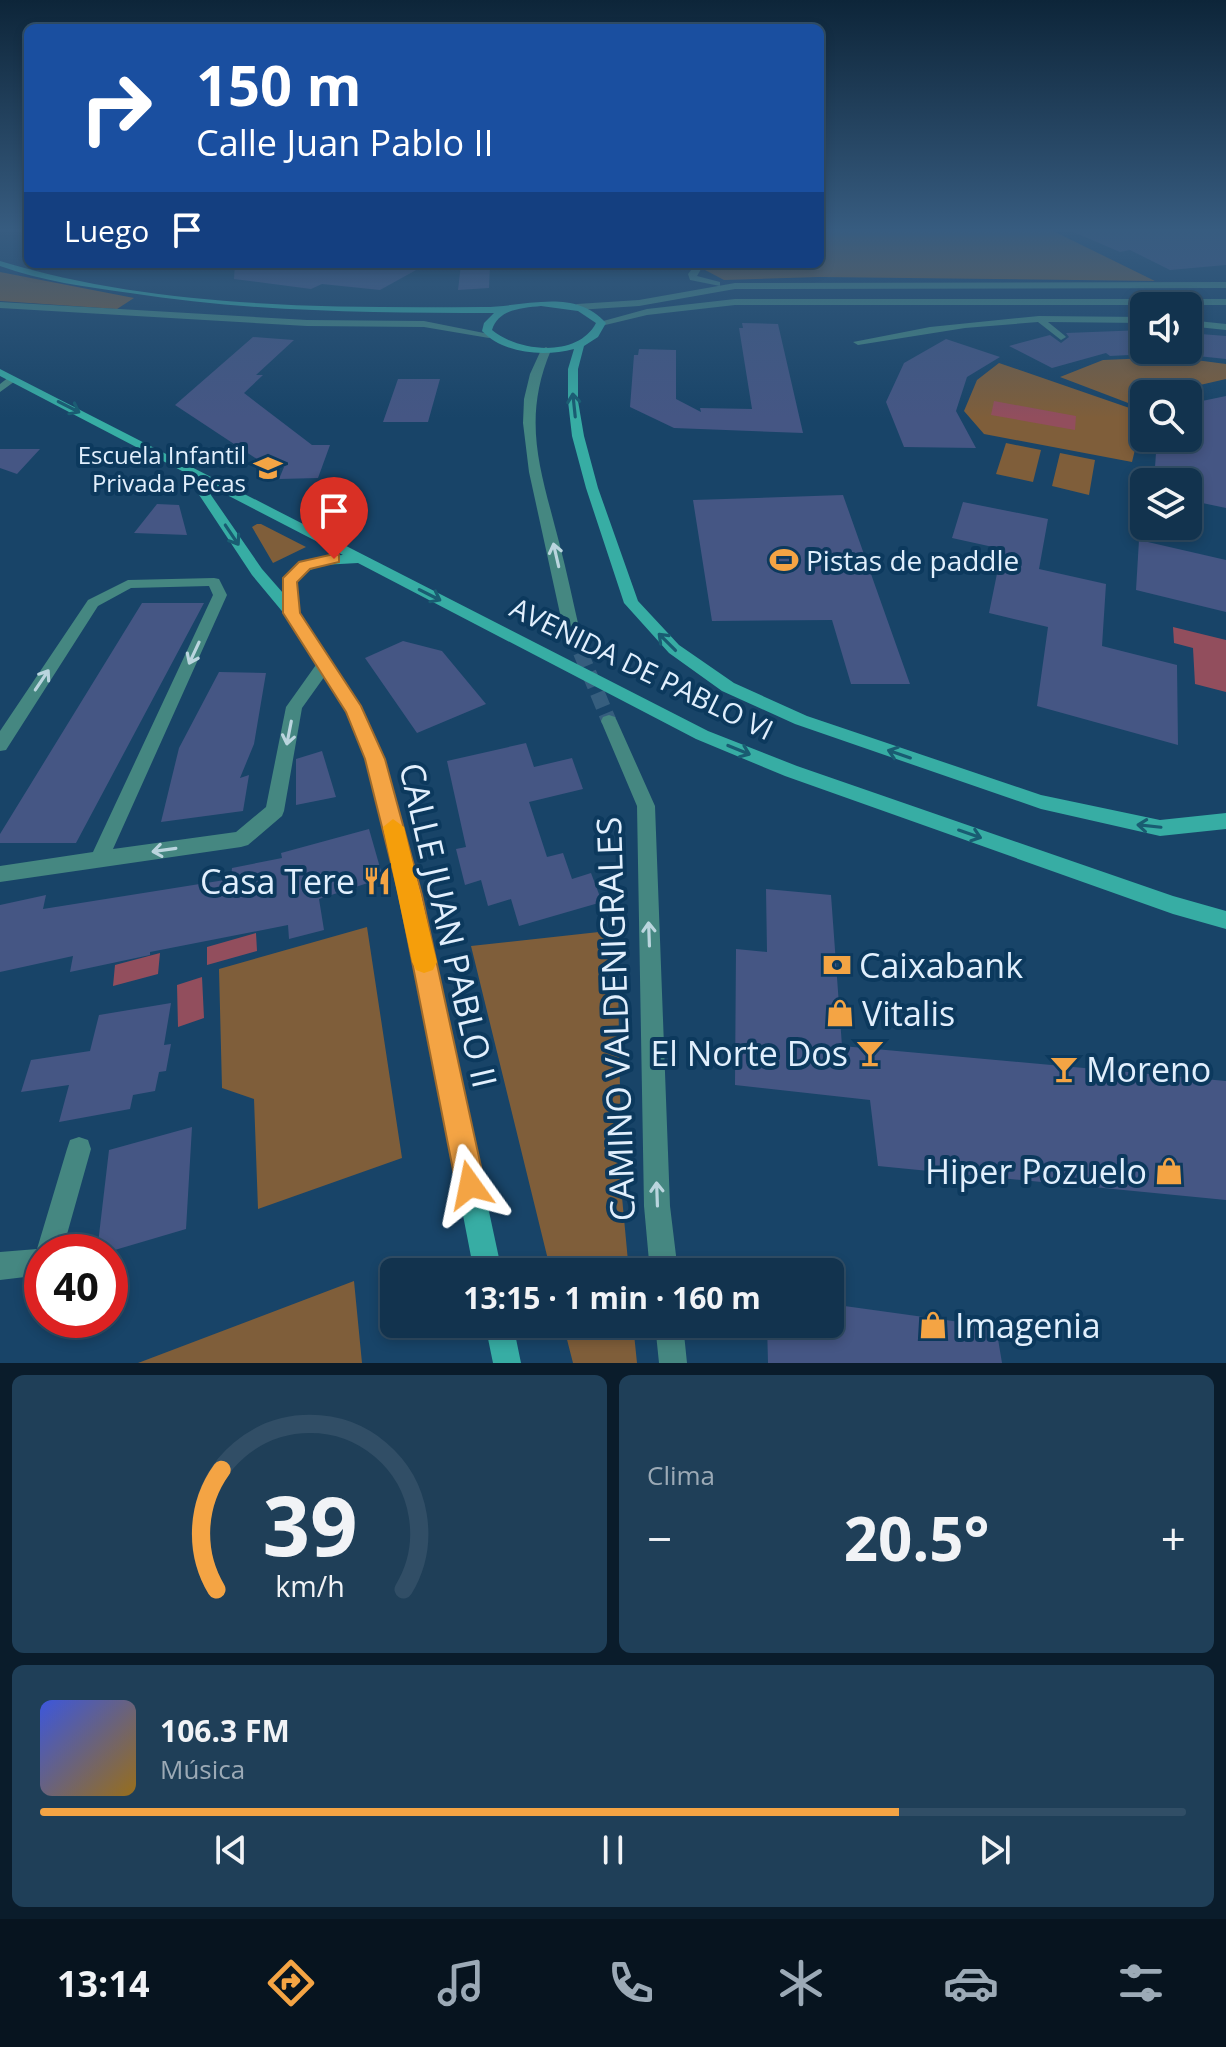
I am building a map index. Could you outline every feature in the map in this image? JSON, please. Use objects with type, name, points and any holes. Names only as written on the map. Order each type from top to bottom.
[{"type":"main road","points":[[146,292],[224,303],[297,308],[506,310],[541,303],[577,307],[593,313],[601,323],[598,334],[580,344],[546,350],[521,349],[501,343],[489,335],[486,326],[506,310]]},
{"type":"main road","points":[[580,344],[573,369],[573,401],[592,488],[631,603],[674,649],[728,687],[801,720],[1041,802],[1160,828],[1226,821]]},
{"type":"main road","name":"AVENIDA DE PABLO VI","points":[[0,372],[702,735],[791,771],[1173,905],[1226,920]]},
{"type":"main road","name":"CALLE JUAN PABLO II","points":[[188,470],[257,572],[292,613],[354,711],[375,759],[411,895],[485,1258]]},
{"type":"main road","points":[[292,613],[289,581],[296,573],[319,561],[361,559]]},
{"type":"main road","points":[[502,1338],[507,1363]]},
{"type":"street","points":[[577,307],[639,303],[703,292]]},
{"type":"street","points":[[601,323],[647,312],[735,302],[1226,302]]},
{"type":"street","points":[[0,305],[307,323],[424,324],[489,335]]},
{"type":"street","points":[[858,342],[931,327],[1037,318],[1130,320]]},
{"type":"street","points":[[1037,318],[1063,335],[1061,337]]},
{"type":"street","points":[[1202,324],[1226,327]]},
{"type":"street","points":[[546,350],[527,405],[530,458],[572,632]]},
{"type":"street","points":[[0,389],[13,379]]},
{"type":"street","points":[[0,745],[93,603],[128,584],[214,582],[220,595],[99,860]]},
{"type":"street","points":[[0,874],[241,839],[275,811],[294,707],[324,666]]},
{"type":"street","name":"CAMINO VALDENIGRALES","points":[[609,721],[646,806],[657,1206],[663,1258]]},
{"type":"street","points":[[54,1234],[79,1149]]},
{"type":"street","points":[[0,1266],[24,1264]]},
{"type":"street","points":[[670,1338],[673,1363]]},
{"type":"shaded area","points":[[0,292],[101,292],[134,298],[117,309],[0,301]]},
{"type":"shaded area","points":[[1130,359],[1130,364],[1202,364],[1202,361],[1226,364],[1226,379],[1202,385],[1202,380],[1130,380],[1130,404],[1060,377],[1103,360]]},
{"type":"shaded area","points":[[999,363],[1130,408],[1130,452],[1134,452],[1132,462],[984,434],[964,411],[977,380]]},
{"type":"shaded area","points":[[994,401],[1076,416],[1075,430],[991,415]]},
{"type":"shaded area","points":[[1006,443],[1041,450],[1033,482],[996,474]]},
{"type":"shaded area","points":[[1060,453],[1095,460],[1089,495],[1052,486]]},
{"type":"shaded area","points":[[257,524],[306,547],[273,563],[252,527]]},
{"type":"shaded area","points":[[1173,627],[1226,640],[1226,692],[1195,684],[1193,648],[1174,643]]},
{"type":"shaded area","points":[[367,927],[402,1158],[258,1209],[254,1099],[222,1088],[219,969]]},
{"type":"shaded area","points":[[617,930],[622,1197],[628,1258],[548,1258],[471,946]]},
{"type":"shaded area","points":[[256,933],[257,951],[207,965],[207,947]]},
{"type":"shaded area","points":[[160,953],[158,974],[113,986],[115,965]]},
{"type":"shaded area","points":[[202,977],[204,1018],[178,1027],[177,985]]},
{"type":"shaded area","points":[[354,1281],[362,1363],[138,1363]]},
{"type":"shaded area","points":[[567,1338],[634,1338],[637,1363],[573,1363]]},
{"type":"building","points":[[742,323],[778,324],[803,433],[674,428],[630,407],[634,355],[638,355],[639,349],[676,350],[676,399],[701,412],[700,408],[752,409],[739,328],[743,328]]},
{"type":"building","points":[[1130,331],[1130,355],[1110,356],[1106,353],[1052,368],[1009,346],[1050,335],[1061,343],[1069,337],[1066,333]]},
{"type":"building","points":[[1202,334],[1226,336],[1226,359],[1202,356]]},
{"type":"building","points":[[253,337],[294,340],[256,375],[263,375],[244,393],[312,445],[330,445],[318,478],[279,479],[284,467],[263,463],[175,405]]},
{"type":"building","points":[[946,339],[1000,357],[967,377],[956,411],[976,448],[904,447],[886,402],[904,363]]},
{"type":"building","points":[[398,379],[440,379],[428,422],[383,422]]},
{"type":"building","points":[[1226,396],[1226,508],[1202,503],[1202,468],[1155,468],[1156,452],[1202,452],[1202,401]]},
{"type":"building","points":[[0,449],[40,449],[17,474],[0,468]]},
{"type":"building","name":"Pistas de paddle","points":[[843,495],[910,684],[851,684],[832,620],[712,621],[693,500]]},
{"type":"building","points":[[963,502],[1048,519],[1039,569],[1106,584],[1102,646],[1177,665],[1178,745],[1037,706],[1048,627],[989,613],[1002,549],[952,538]]},
{"type":"building","points":[[157,504],[179,505],[187,535],[134,533]]},
{"type":"building","points":[[1139,540],[1226,560],[1226,612],[1136,590]]},
{"type":"building","points":[[142,603],[204,603],[76,843],[0,843],[0,834]]},
{"type":"building","points":[[403,641],[442,651],[486,704],[417,733],[365,658]]},
{"type":"building","points":[[219,672],[266,673],[254,744],[240,778],[249,775],[243,811],[161,822],[179,748]]},
{"type":"building","points":[[526,743],[534,767],[572,758],[583,789],[529,802],[547,857],[563,853],[572,879],[591,873],[602,902],[519,926],[511,899],[488,906],[481,880],[465,885],[456,849],[466,847],[447,761]]},
{"type":"building","points":[[322,751],[336,797],[296,805],[296,759]]},
{"type":"building","points":[[369,829],[383,878],[319,899],[324,930],[289,939],[288,925],[150,952],[150,955],[70,972],[73,956],[0,972],[0,905],[46,895],[43,909],[231,879],[232,868],[282,858],[281,853]]},
{"type":"building","points":[[766,889],[831,895],[842,1046],[1226,1081],[1226,1200],[878,1166],[870,1100],[735,1085],[736,949],[767,952]]},
{"type":"building","points":[[171,1003],[164,1045],[171,1044],[166,1071],[159,1072],[155,1091],[133,1095],[130,1109],[59,1122],[69,1085],[21,1092],[31,1060],[90,1051],[99,1015]]},
{"type":"building","points":[[192,1127],[186,1229],[128,1246],[128,1234],[99,1234],[109,1150]]},
{"type":"building","points":[[844,1306],[996,1327],[1002,1363],[768,1363],[767,1338],[844,1338]]},
{"type":"tunnel","points":[[572,632],[609,721]]},
{"type":"slow traffic","points":[[393,827],[424,962]]},
{"type":"place","name":"Escuela Infantil Privada Pecas","points":[[268,468]]},
{"type":"place","name":"Pistas de paddle","points":[[784,560]]},
{"type":"place","name":"Casa Tere","points":[[377,881]]},
{"type":"place","name":"Caixabank","points":[[837,965]]},
{"type":"place","name":"Vitalis","points":[[840,1013]]},
{"type":"place","name":"El Norte Dos","points":[[870,1053]]},
{"type":"place","name":"Moreno","points":[[1064,1069]]},
{"type":"place","name":"Hiper Pozuelo","points":[[1169,1171]]},
{"type":"place","name":"Imagenia","points":[[933,1325]]},
{"type":"route","points":[[334,559],[305,566],[289,581],[292,613],[354,711],[375,759],[411,895],[470,1185]]}]
